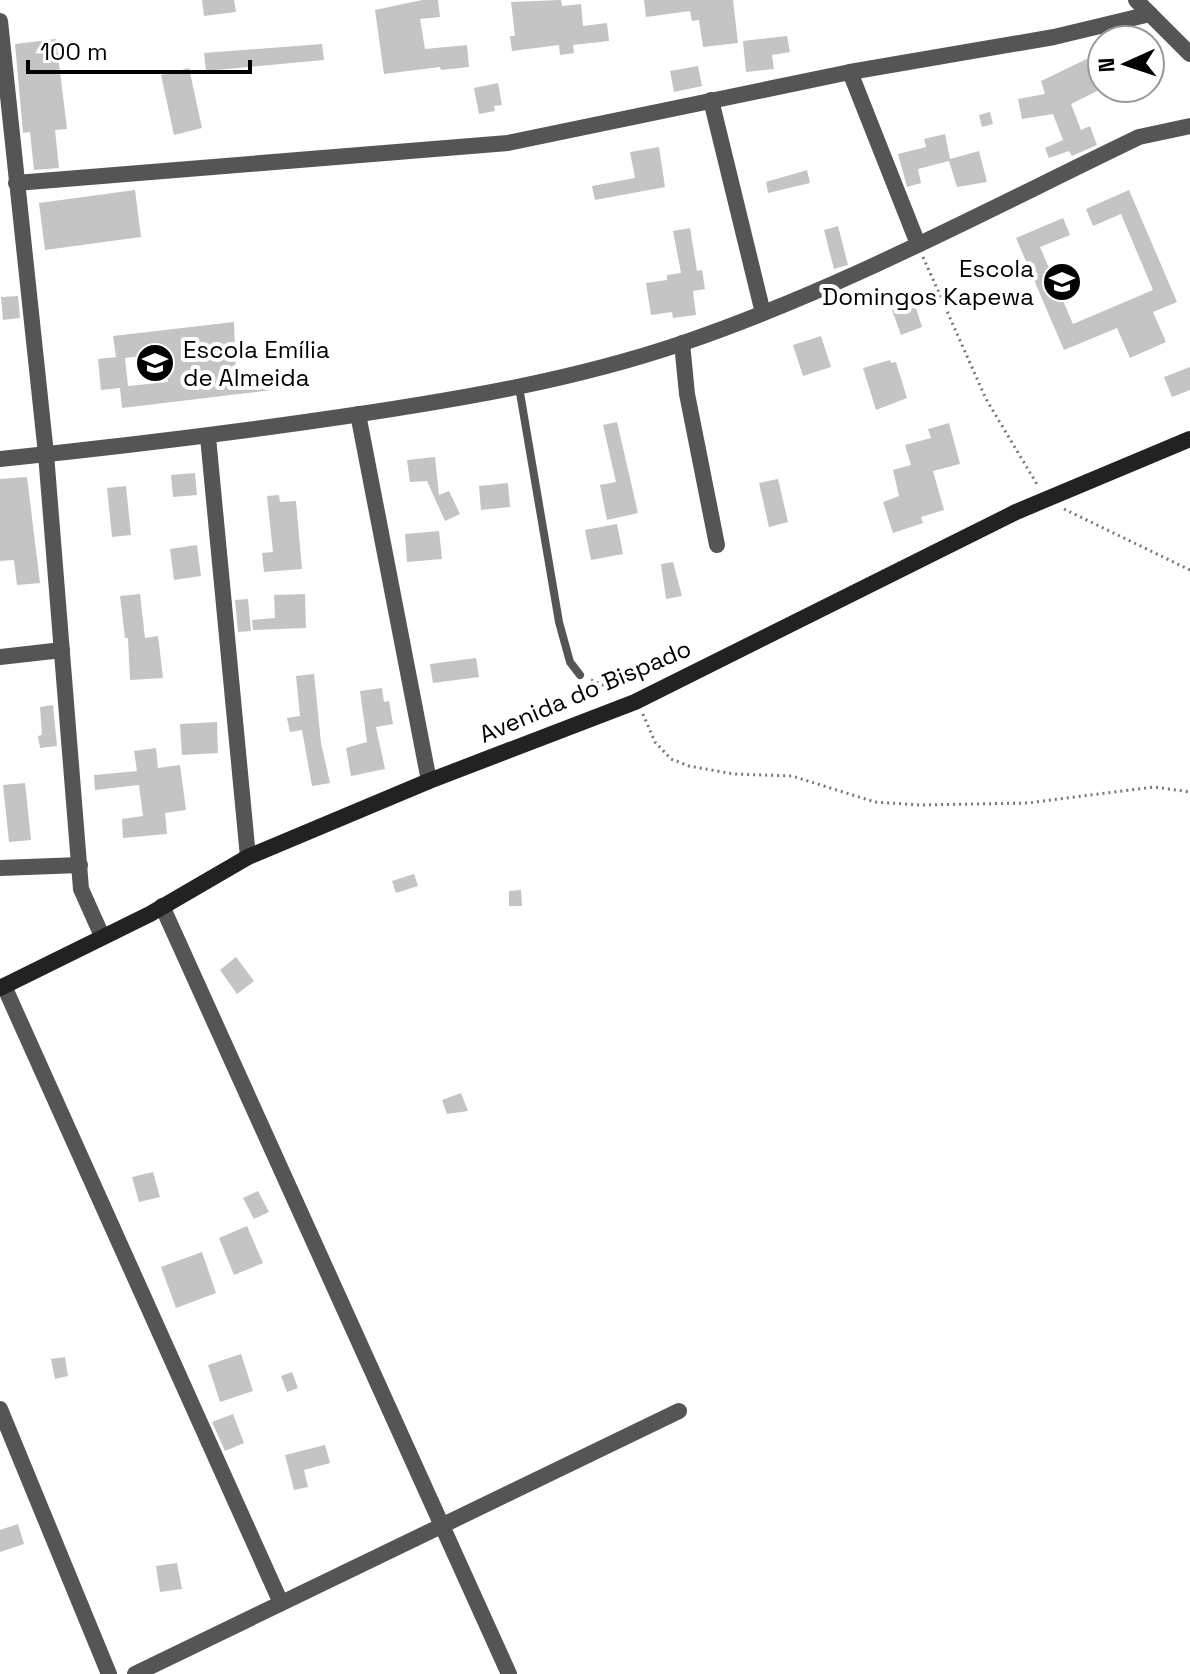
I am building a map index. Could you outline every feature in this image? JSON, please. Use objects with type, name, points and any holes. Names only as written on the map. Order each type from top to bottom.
[{"type":"main road","name":"Avenida do Bispado","points":[[1,983],[162,906],[248,857],[429,781],[635,702],[1049,498],[1190,439]]},
{"type":"street","points":[[1136,0],[1190,54]]},
{"type":"street","points":[[16,183],[508,143],[850,72],[1003,47],[1150,14]]},
{"type":"street","points":[[0,21],[46,454],[81,889],[102,936]]},
{"type":"street","points":[[850,72],[918,244]]},
{"type":"street","points":[[711,100],[763,313]]},
{"type":"street","points":[[0,459],[208,437],[578,375],[682,343],[822,290],[1139,137],[1190,126]]},
{"type":"street","points":[[682,343],[687,394],[717,545]]},
{"type":"street","points":[[358,414],[429,781]]},
{"type":"street","points":[[208,437],[248,857]]},
{"type":"street","points":[[0,657],[62,650]]},
{"type":"street","points":[[0,868],[80,865]]},
{"type":"street","points":[[162,906],[509,1674]]},
{"type":"street","points":[[1,983],[281,1603]]},
{"type":"street","points":[[0,1409],[109,1674]]},
{"type":"street","points":[[135,1674],[679,1411]]},
{"type":"lane","points":[[519,386],[559,622],[570,662],[580,675]]},
{"type":"path","points":[[918,244],[986,399],[1037,485],[1049,498],[1084,522],[1190,570]]},
{"type":"path","points":[[580,675],[635,702],[655,742],[671,759],[689,766],[734,774],[792,776],[875,802],[920,805],[1028,803],[1154,787],[1190,792]]},
{"type":"building","points":[[202,0],[234,0],[236,12],[204,16]]},
{"type":"building","points":[[422,0],[438,0],[440,17],[420,19],[425,49],[467,45],[469,67],[384,74],[375,10]]},
{"type":"building","points":[[561,0],[562,6],[581,4],[583,26],[607,23],[609,41],[573,45],[574,53],[560,55],[559,45],[512,51],[510,36],[515,36],[511,2]]},
{"type":"building","points":[[644,0],[733,0],[738,43],[703,47],[699,20],[692,21],[690,11],[646,17]]},
{"type":"building","points":[[787,36],[790,52],[772,55],[774,69],[746,72],[743,41]]},
{"type":"building","points":[[56,39],[67,129],[55,130],[59,168],[34,170],[30,132],[23,133],[15,44]]},
{"type":"building","points":[[322,44],[324,60],[206,71],[204,53]]},
{"type":"building","points":[[1086,59],[1086,96],[1071,104],[1081,130],[1090,126],[1097,145],[1072,156],[1069,151],[1049,158],[1045,148],[1063,140],[1053,114],[1022,119],[1018,99],[1045,94],[1041,81]]},
{"type":"building","points":[[698,66],[702,86],[674,92],[670,71]]},
{"type":"building","points":[[189,68],[202,128],[174,135],[161,75]]},
{"type":"building","points":[[498,83],[502,105],[494,106],[495,111],[479,114],[474,88]]},
{"type":"building","points":[[990,112],[993,124],[982,127],[979,115]]},
{"type":"building","points":[[945,134],[950,159],[979,151],[987,182],[957,187],[949,161],[918,169],[921,183],[907,187],[898,154],[926,147],[924,139]]},
{"type":"building","points":[[659,147],[665,187],[595,200],[592,186],[635,178],[630,152]]},
{"type":"building","points":[[807,170],[810,183],[768,193],[766,182]]},
{"type":"building","points":[[135,190],[141,237],[45,250],[39,203]]},
{"type":"building","points":[[1129,190],[1177,302],[1153,312],[1166,342],[1130,358],[1117,328],[1064,350],[1016,238],[1063,218],[1070,235],[1040,247],[1073,324],[1153,290],[1121,214],[1093,226],[1086,209]]},
{"type":"building","points":[[838,226],[848,265],[834,269],[824,230]]},
{"type":"building","points":[[690,228],[697,271],[702,270],[705,289],[693,291],[696,315],[673,318],[672,312],[651,315],[646,283],[667,280],[667,275],[681,273],[673,231]]},
{"type":"building","points":[[18,296],[20,318],[3,320],[1,297]]},
{"type":"building","points":[[914,302],[922,327],[901,335],[892,310]]},
{"type":"building","points":[[234,322],[236,376],[270,372],[272,390],[122,408],[120,388],[101,390],[98,359],[116,357],[113,336]],"holes":[[[166,353],[168,382],[128,386],[125,358]]]},
{"type":"building","points":[[821,336],[831,367],[803,376],[793,345]]},
{"type":"building","points":[[890,360],[891,363],[896,362],[907,398],[876,410],[863,368]]},
{"type":"building","points":[[1190,367],[1190,390],[1172,397],[1164,377]]},
{"type":"building","points":[[617,422],[638,513],[607,520],[600,485],[616,482],[603,425]]},
{"type":"building","points":[[949,423],[960,464],[933,471],[944,510],[921,517],[923,523],[893,533],[883,502],[899,496],[893,470],[911,465],[905,445],[931,438],[928,429]]},
{"type":"building","points":[[435,457],[439,495],[449,491],[460,514],[445,521],[427,481],[410,482],[407,460]]},
{"type":"building","points":[[195,473],[197,495],[173,497],[171,475]]},
{"type":"building","points":[[27,477],[40,583],[17,585],[14,560],[0,561],[0,479]]},
{"type":"building","points":[[778,479],[788,522],[769,527],[759,483]]},
{"type":"building","points":[[508,483],[510,507],[481,510],[479,486]]},
{"type":"building","points":[[126,486],[131,535],[112,537],[107,488]]},
{"type":"building","points":[[279,495],[280,502],[296,501],[302,569],[264,572],[262,553],[273,552],[267,496]]},
{"type":"building","points":[[617,524],[623,554],[591,560],[585,530]]},
{"type":"building","points":[[439,531],[442,559],[407,562],[405,534]]},
{"type":"building","points":[[197,545],[201,576],[174,580],[170,549]]},
{"type":"building","points":[[673,562],[682,596],[666,599],[661,564]]},
{"type":"building","points":[[140,594],[145,638],[158,636],[163,678],[130,680],[128,638],[125,638],[120,596]]},
{"type":"building","points":[[305,594],[306,628],[253,630],[252,620],[275,618],[274,595]]},
{"type":"building","points":[[248,599],[251,631],[238,632],[235,600]]},
{"type":"building","points":[[476,658],[479,677],[433,683],[430,664]]},
{"type":"building","points":[[314,674],[321,743],[330,783],[312,786],[302,730],[290,732],[287,718],[300,716],[296,676]]},
{"type":"building","points":[[382,688],[384,702],[389,701],[393,724],[376,727],[385,769],[351,776],[346,748],[367,742],[360,691]]},
{"type":"building","points":[[53,705],[57,746],[40,748],[40,707]]},
{"type":"building","points":[[217,722],[218,753],[182,755],[180,724]]},
{"type":"building","points":[[156,748],[158,768],[180,765],[186,810],[165,813],[167,834],[123,838],[122,819],[143,816],[139,785],[95,790],[94,775],[137,771],[134,751]]},
{"type":"building","points":[[25,783],[31,840],[9,842],[3,785]]},
{"type":"building","points":[[414,874],[418,886],[396,893],[392,881]]},
{"type":"building","points":[[521,890],[522,906],[509,906],[509,891]]},
{"type":"building","points":[[236,957],[254,981],[237,994],[220,970]]},
{"type":"building","points":[[461,1093],[468,1111],[447,1114],[442,1100]]},
{"type":"building","points":[[153,1172],[160,1197],[139,1202],[132,1177]]},
{"type":"building","points":[[258,1191],[269,1212],[254,1219],[243,1198]]},
{"type":"building","points":[[247,1226],[263,1263],[234,1275],[219,1238]]},
{"type":"building","points":[[202,1252],[216,1293],[176,1308],[161,1267]]},
{"type":"building","points":[[241,1354],[253,1391],[220,1402],[208,1365]]},
{"type":"building","points":[[65,1357],[68,1376],[55,1379],[51,1359]]},
{"type":"building","points":[[292,1372],[298,1388],[287,1392],[281,1376]]},
{"type":"building","points":[[233,1414],[244,1443],[225,1451],[212,1422]]},
{"type":"building","points":[[325,1445],[330,1463],[304,1470],[308,1487],[294,1490],[285,1455]]},
{"type":"building","points":[[18,1524],[24,1544],[0,1552],[0,1530]]},
{"type":"building","points":[[177,1563],[182,1589],[160,1592],[156,1566]]},
{"type":"place","name":"Escola Domingos Kapewa","points":[[1062,282]]},
{"type":"place","name":"Escola Emília de Almeida","points":[[155,363]]}]
